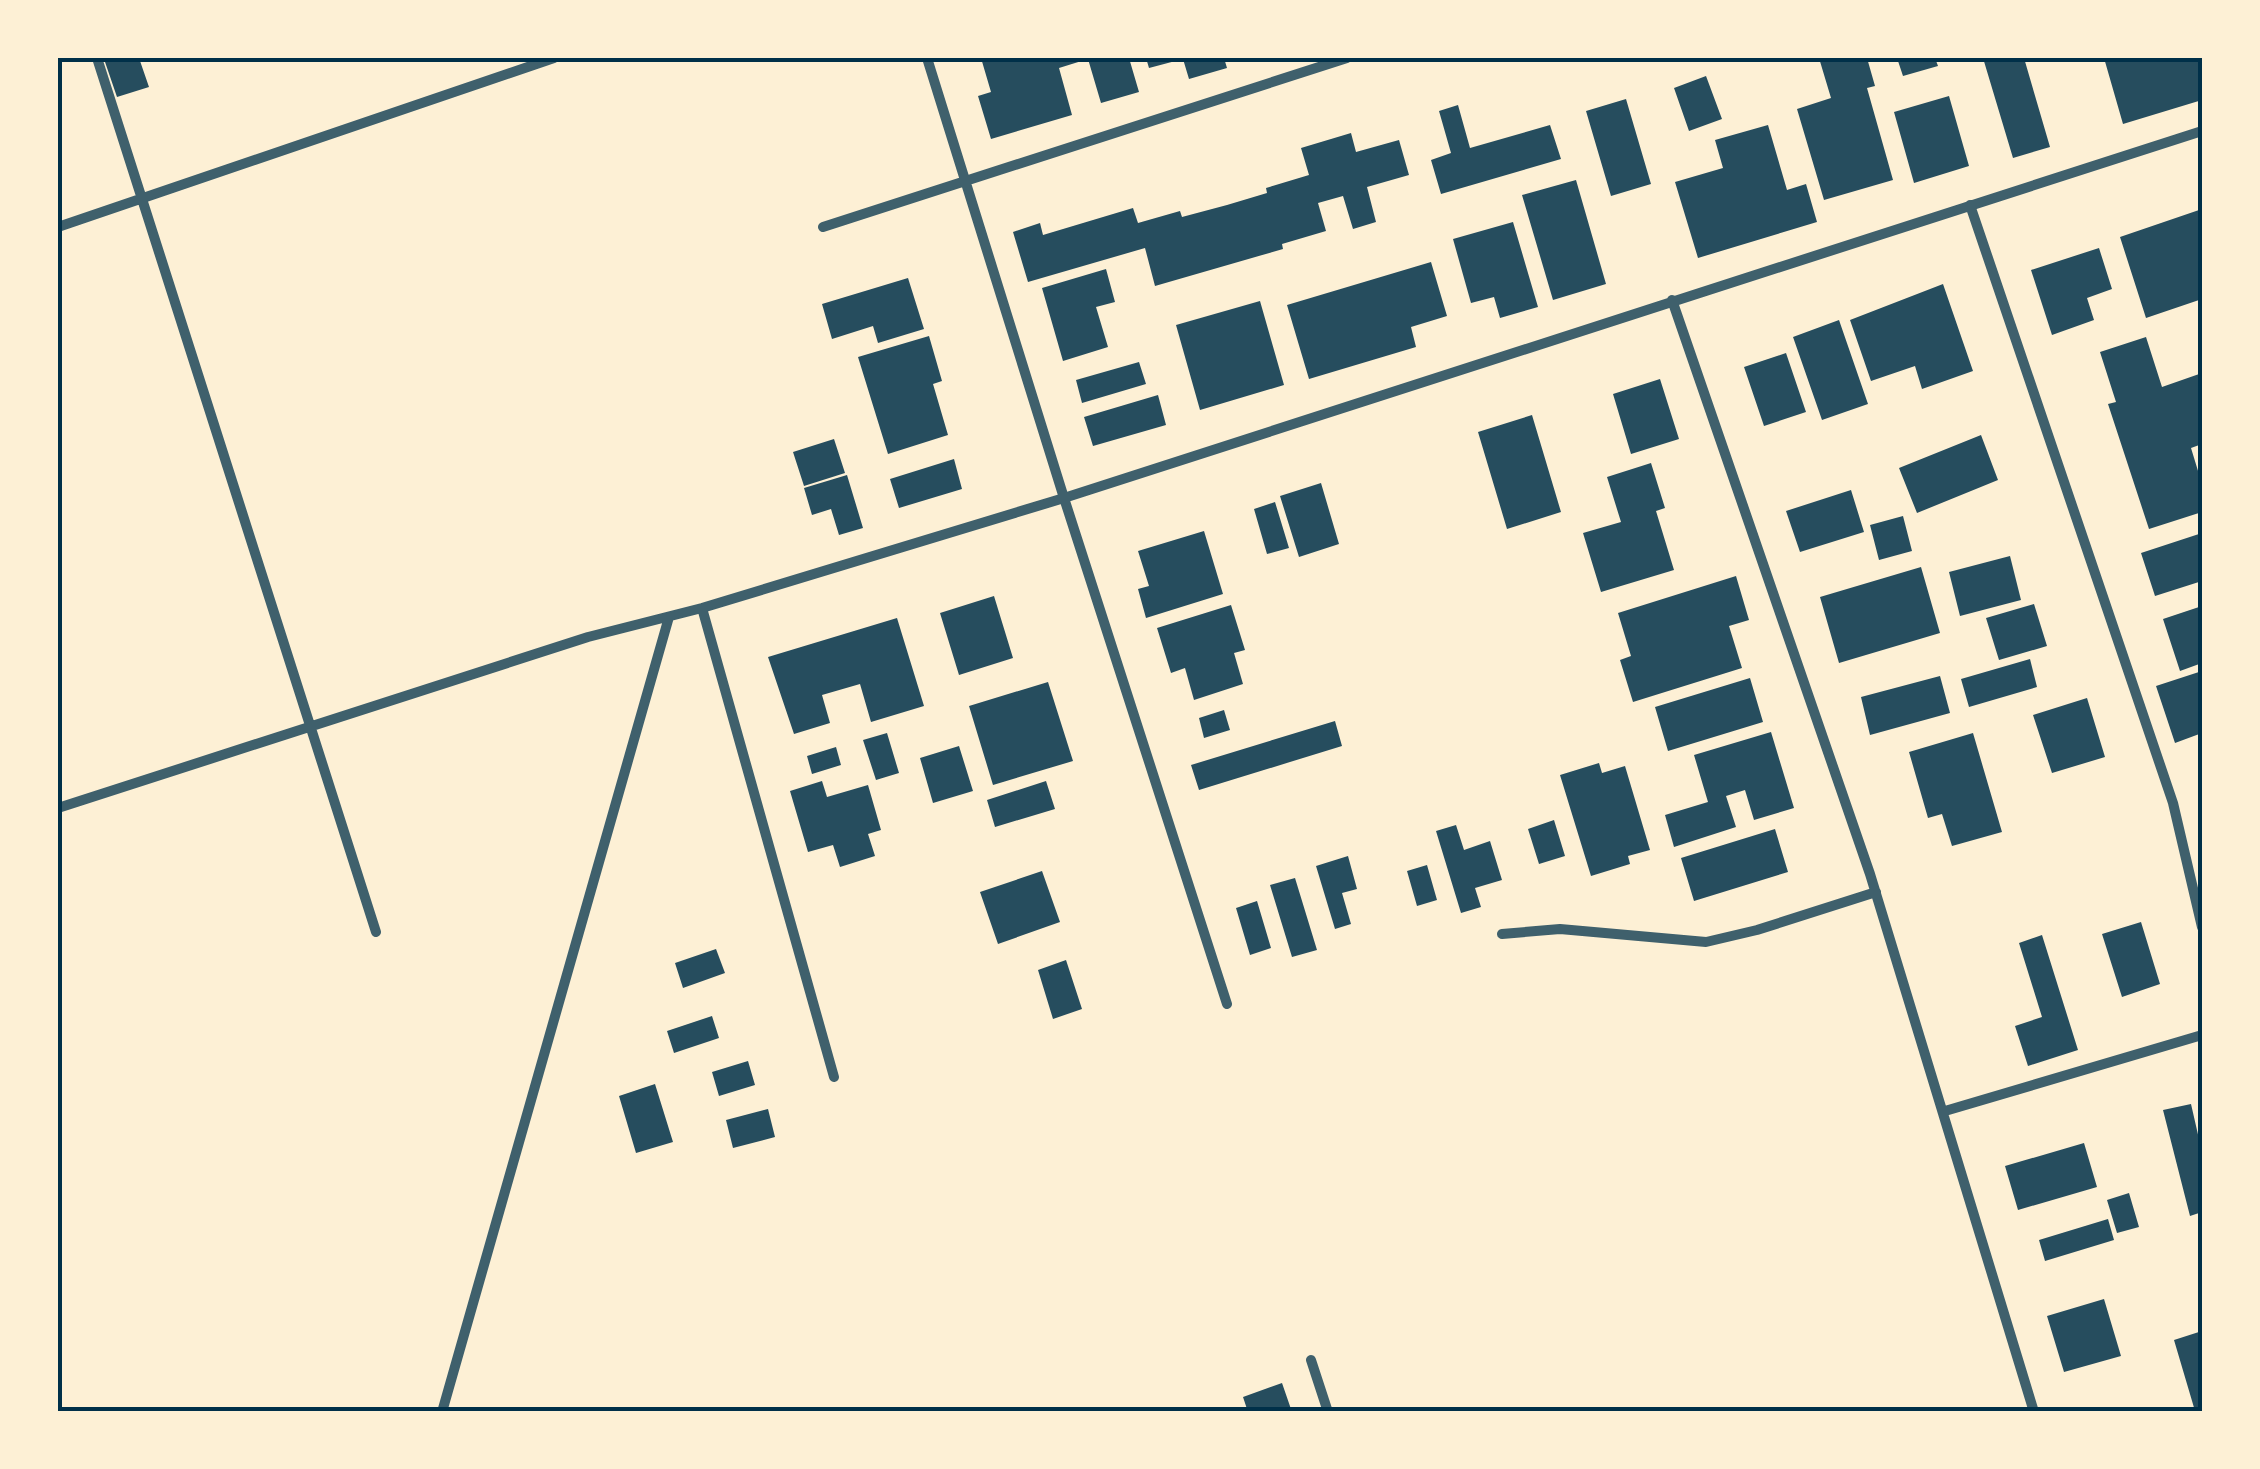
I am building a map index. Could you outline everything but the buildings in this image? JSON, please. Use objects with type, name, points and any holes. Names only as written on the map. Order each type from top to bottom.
[{"type":"street","points":[[97,58],[376,932]]},
{"type":"street","points":[[58,227],[554,58]]},
{"type":"street","points":[[927,58],[1227,1004]]},
{"type":"street","points":[[823,227],[1347,58]]},
{"type":"street","points":[[58,808],[588,638],[702,608],[1064,498],[2202,131]]},
{"type":"street","points":[[1970,205],[2173,803],[2202,927]]},
{"type":"street","points":[[1672,300],[1876,892],[2034,1412]]},
{"type":"street","points":[[702,608],[834,1077]]},
{"type":"street","points":[[442,1412],[669,617]]},
{"type":"street","points":[[1502,934],[1560,929],[1706,942],[1876,892]]},
{"type":"street","points":[[1945,1112],[2202,1035]]},
{"type":"street","points":[[1311,1360],[1328,1412]]}]
